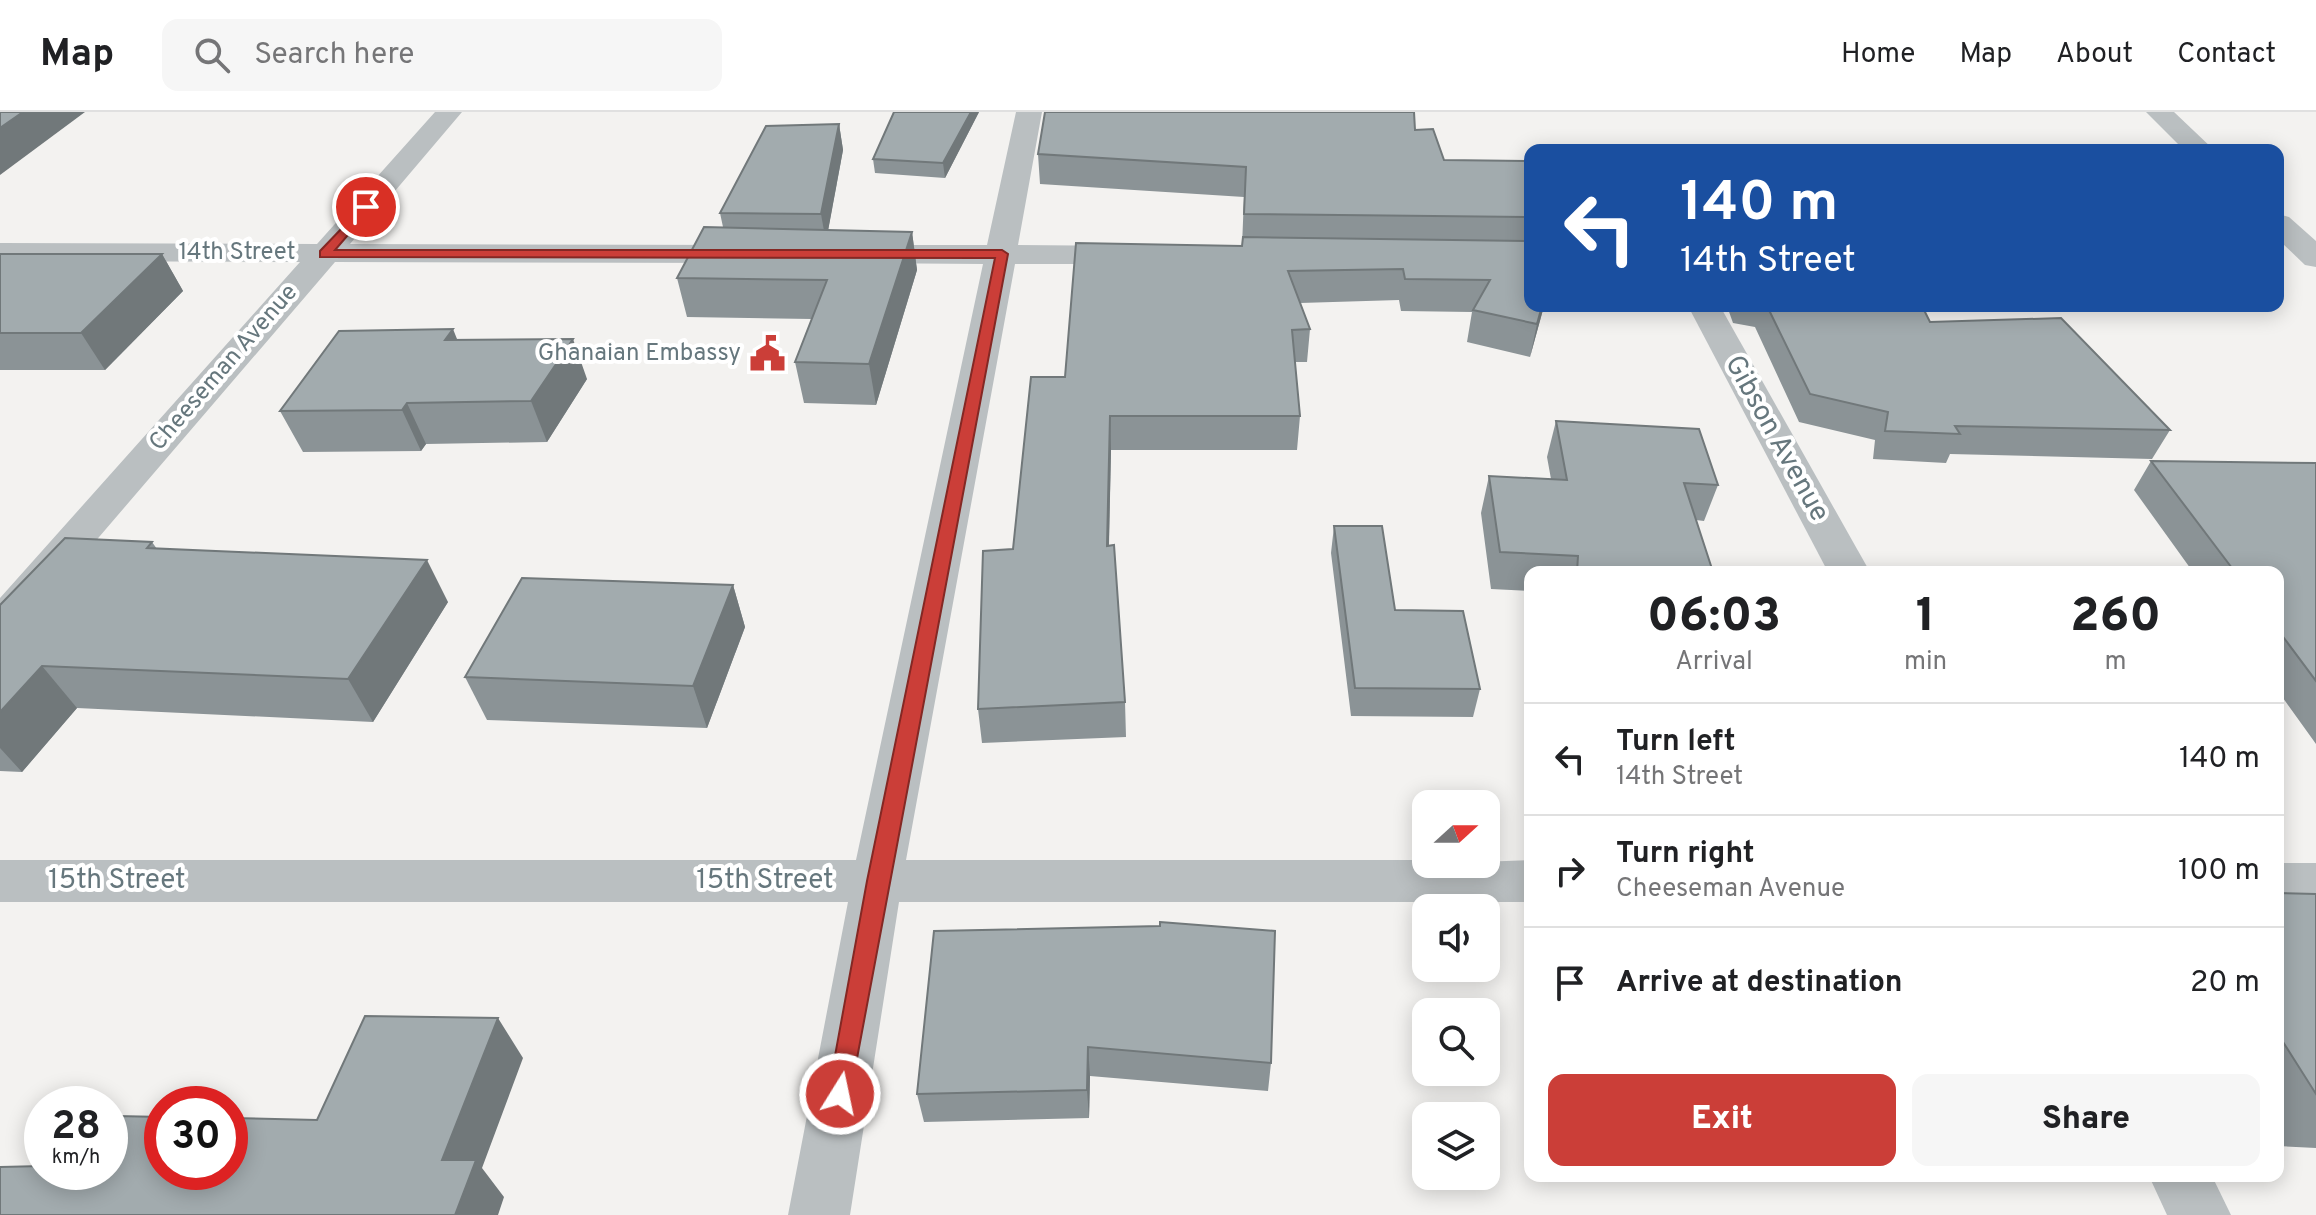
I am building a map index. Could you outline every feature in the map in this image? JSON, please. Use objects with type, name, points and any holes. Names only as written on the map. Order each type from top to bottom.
[{"type":"street","name":"Cheeseman Avenue","points":[[0,625],[449,112]]},
{"type":"street","points":[[819,1215],[877,881],[1029,112]]},
{"type":"street","points":[[2159,112],[2194,144]]},
{"type":"street","points":[[2284,229],[2316,258]]},
{"type":"street","name":"14th Street","points":[[0,252],[781,254]]},
{"type":"street","points":[[829,254],[1162,256]]},
{"type":"street","points":[[2284,262],[2316,266]]},
{"type":"street","name":"Gibson Avenue","points":[[1707,312],[1846,566]]},
{"type":"street","name":"15th Street","points":[[0,881],[1524,881]]},
{"type":"street","points":[[2284,884],[2316,884]]},
{"type":"street","points":[[2182,1182],[2200,1215]]},
{"type":"building","points":[[0,112],[23,112],[0,128]]},
{"type":"building","points":[[894,112],[971,112],[943,163],[873,159]]},
{"type":"building","points":[[1045,112],[1414,112],[1415,130],[1433,129],[1444,160],[1524,161],[1524,217],[1244,214],[1246,167],[1038,154]]},
{"type":"building","points":[[839,124],[821,214],[720,213],[766,126]]},
{"type":"building","points":[[704,227],[912,232],[869,364],[795,362],[827,280],[677,278]]},
{"type":"building","points":[[1243,237],[1524,241],[1524,312],[1540,312],[1537,324],[1473,310],[1490,280],[1405,279],[1403,269],[1288,271],[1310,329],[1292,330],[1300,416],[1110,416],[1107,546],[1114,545],[1125,702],[978,709],[983,551],[1013,549],[1031,377],[1065,377],[1076,243],[1242,246]]},
{"type":"building","points":[[0,254],[162,254],[81,333],[0,333]]},
{"type":"building","points":[[1770,312],[1925,312],[1930,322],[2061,318],[2170,430],[1955,426],[1960,434],[1885,431],[1888,412],[1810,394]]},
{"type":"building","points":[[453,329],[445,340],[573,339],[531,401],[407,403],[402,410],[280,411],[339,331]]},
{"type":"building","points":[[1556,421],[1699,429],[1718,485],[1684,483],[1711,566],[1577,566],[1578,556],[1500,552],[1489,476],[1567,480]]},
{"type":"building","points":[[2151,461],[2316,463],[2316,681],[2284,638],[2284,566],[2230,566]]},
{"type":"building","points":[[1334,526],[1382,526],[1395,610],[1463,611],[1480,689],[1355,688]]},
{"type":"building","points":[[65,538],[152,542],[147,548],[427,560],[348,679],[42,666],[0,712],[0,605]]},
{"type":"building","points":[[522,578],[733,585],[693,686],[465,677]]},
{"type":"building","points":[[2284,893],[2316,894],[2316,1094],[2284,1043]]},
{"type":"building","points":[[1160,922],[1275,931],[1271,1063],[1088,1047],[1087,1090],[917,1094],[934,931],[1160,926]]},
{"type":"building","points":[[365,1016],[498,1018],[442,1160],[476,1160],[455,1215],[0,1215],[0,1167],[24,1166],[24,1190],[128,1190],[128,1116],[144,1117],[144,1190],[248,1190],[248,1118],[317,1120]]},
{"type":"place","name":"Ghanaian Embassy","points":[[767,354]]},
{"type":"route","points":[[366,207],[324,254],[1002,254],[877,881],[840,1094]]}]
